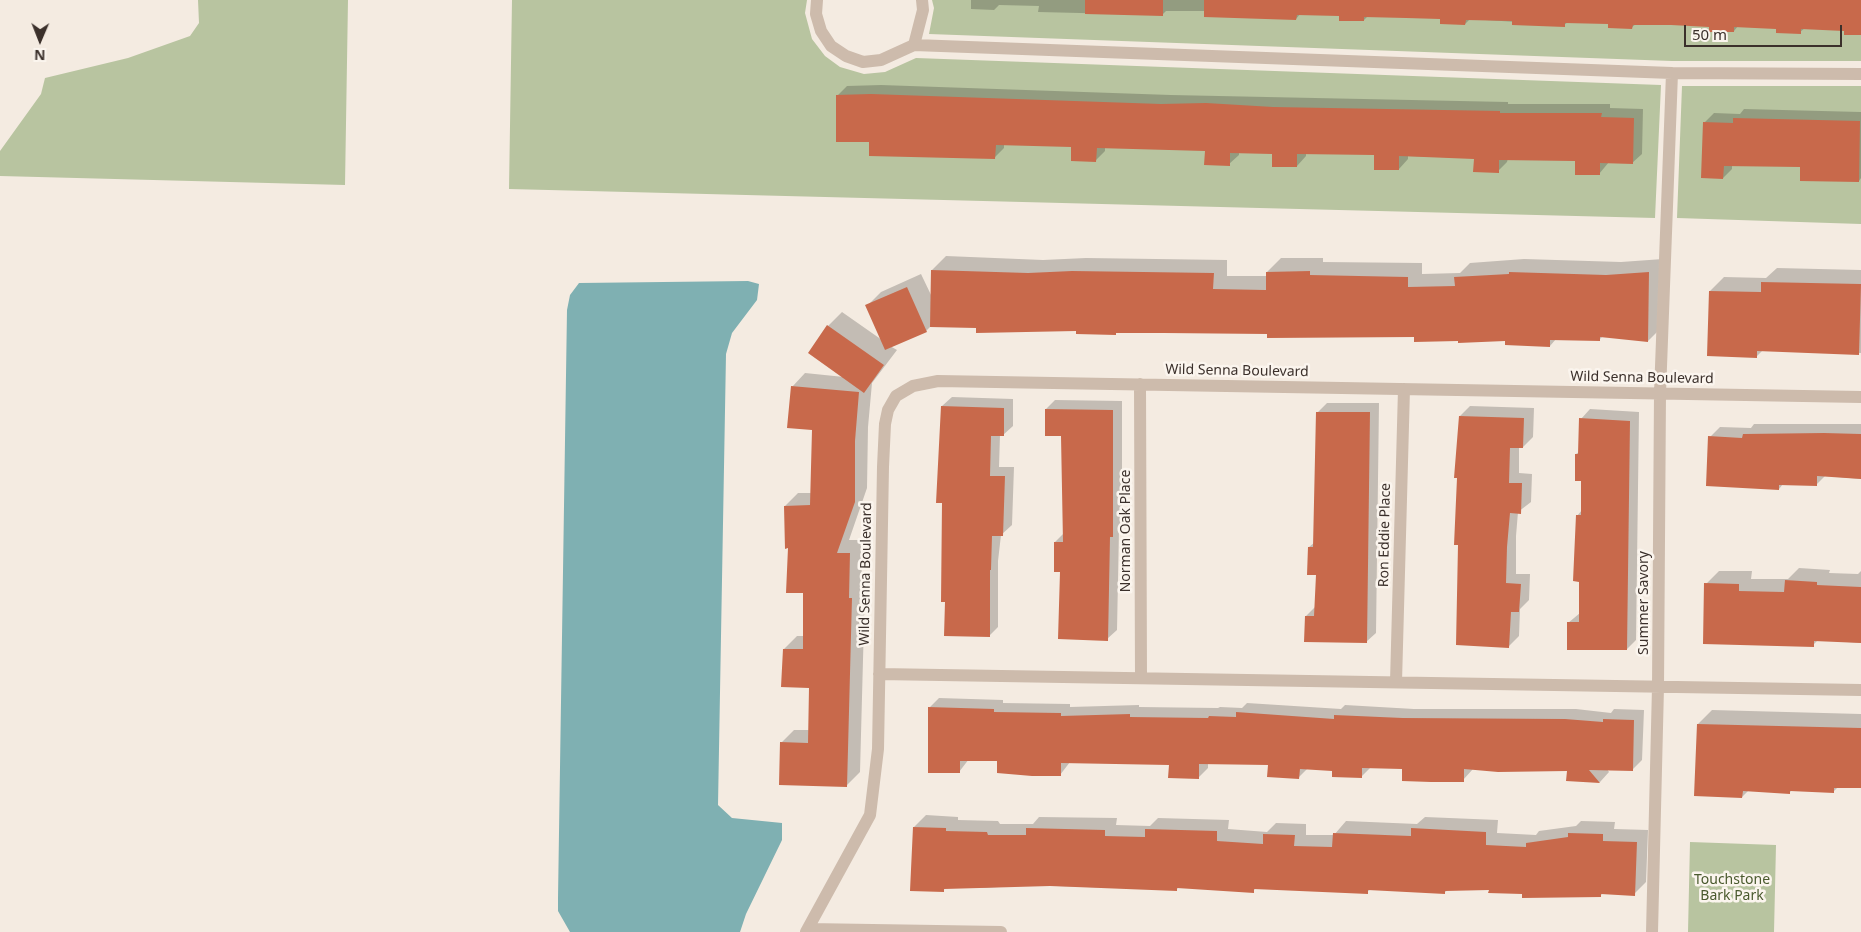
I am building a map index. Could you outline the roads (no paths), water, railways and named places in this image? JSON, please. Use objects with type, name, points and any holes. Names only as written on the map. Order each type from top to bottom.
[{"type":"street","points":[[817,0],[816,14],[821,31],[831,46],[846,56],[863,62],[881,60],[914,45],[1672,73],[1861,74]]},
{"type":"street","points":[[914,45],[923,10],[922,0]]},
{"type":"street","name":"Summer Savory","points":[[1652,932],[1658,687],[1660,393],[1672,73]]},
{"type":"street","name":"Wild Senna Boulevard","points":[[807,930],[870,815],[878,749],[882,466],[886,424],[888,410],[896,396],[913,386],[938,381],[1861,397]]},
{"type":"street","name":"Norman Oak Place","points":[[1140,384],[1141,678]]},
{"type":"street","name":"Ron Eddie Place","points":[[1396,682],[1404,389]]},
{"type":"street","points":[[879,674],[1861,690]]},
{"type":"street","points":[[807,930],[1001,932]]},
{"type":"water","points":[[748,281],[759,284],[757,300],[732,333],[726,354],[718,805],[732,818],[782,823],[782,840],[746,914],[740,932],[570,932],[558,911],[558,898],[567,310],[570,295],[579,283]]},
{"type":"park label","name":"Touchstone Bark Park","points":[[1732,888]]}]
